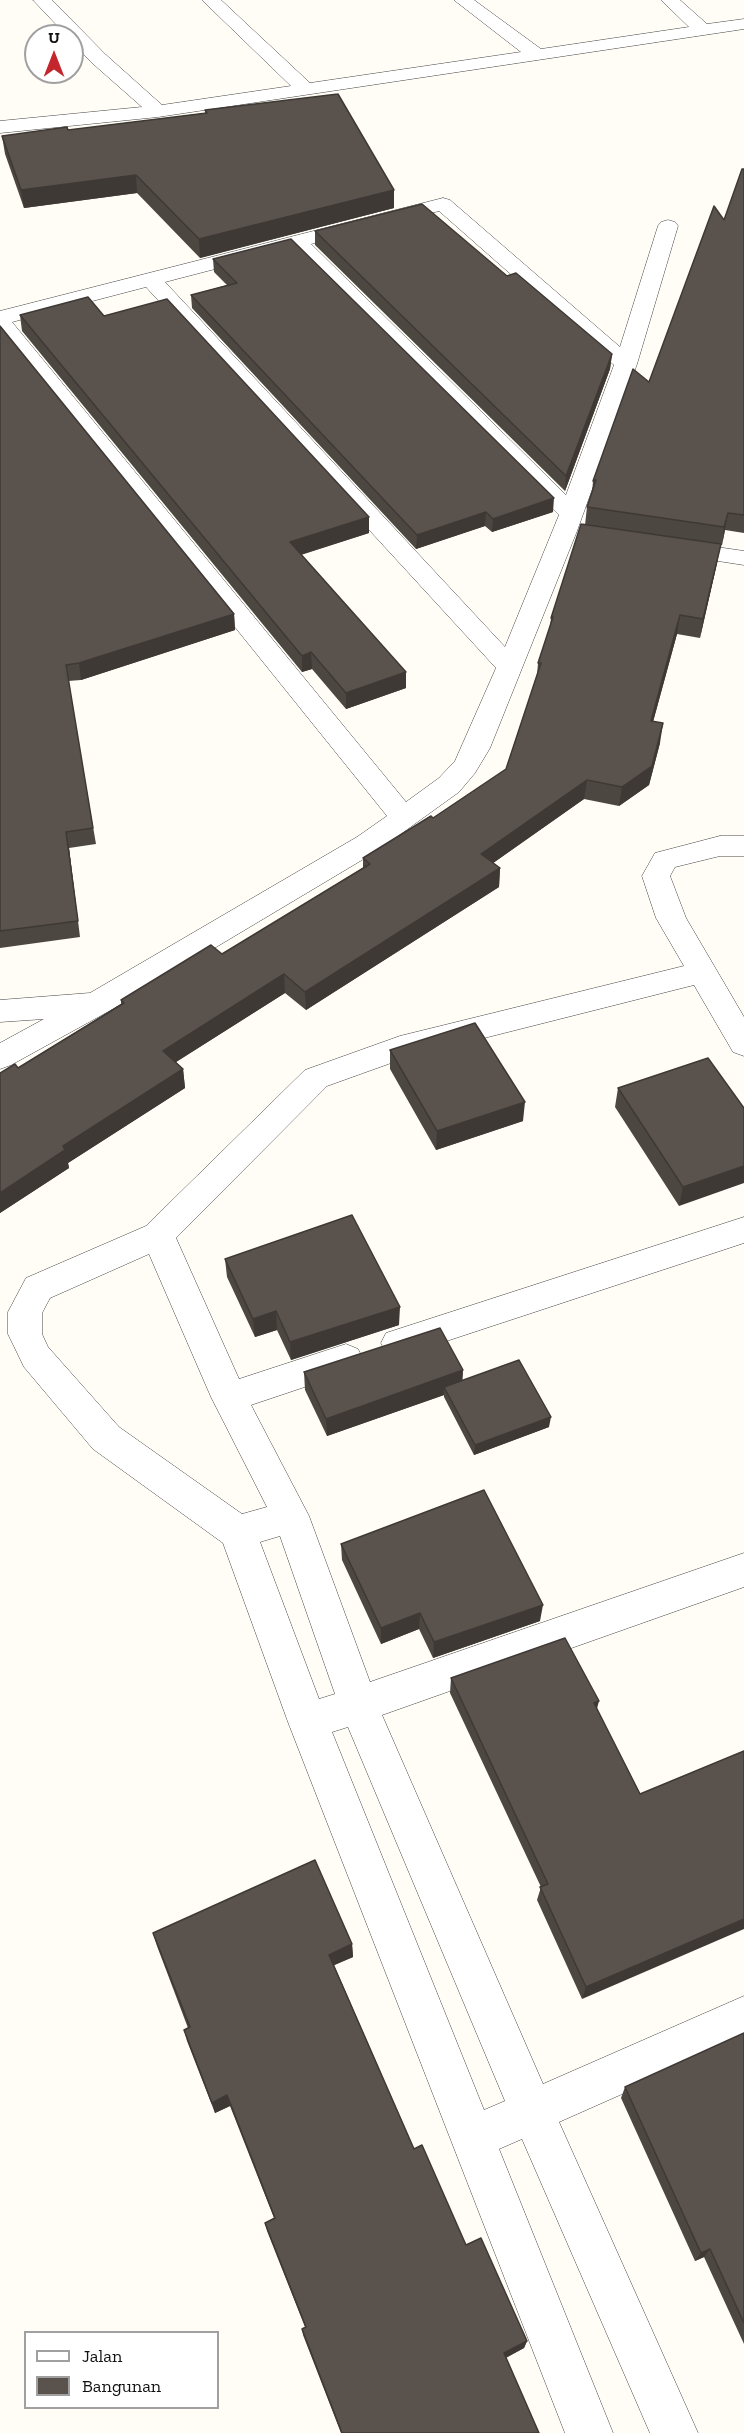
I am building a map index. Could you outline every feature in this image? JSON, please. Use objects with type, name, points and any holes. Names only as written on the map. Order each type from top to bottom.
[{"type":"street","points":[[42,0],[98,58],[158,111]]},
{"type":"street","points":[[211,0],[306,89]]},
{"type":"street","points":[[463,0],[536,54]]},
{"type":"street","points":[[670,0],[703,30]]},
{"type":"street","points":[[0,126],[158,111],[744,24]]},
{"type":"street","points":[[404,818],[0,320],[443,204],[626,364]]},
{"type":"street","points":[[0,1057],[99,1003],[367,844],[449,784],[465,767],[476,748],[508,667],[574,526],[668,226]]},
{"type":"street","points":[[297,242],[574,526]]},
{"type":"street","points":[[151,279],[508,667]]},
{"type":"street","points":[[655,545],[744,558]]},
{"type":"street","points":[[744,846],[720,846],[665,860],[656,876],[659,890],[671,918],[744,1044]]},
{"type":"street","points":[[589,2433],[308,1722],[238,1532],[106,1438],[36,1357],[25,1334],[25,1312],[38,1288],[158,1235],[316,1078],[400,1048],[701,972]]},
{"type":"street","points":[[0,1011],[99,1003]]},
{"type":"street","points":[[229,1397],[744,1230]]},
{"type":"street","points":[[158,1235],[229,1397],[291,1516],[359,1706],[532,2111],[674,2433]]},
{"type":"street","points":[[238,1532],[291,1516]]},
{"type":"street","points":[[308,1722],[744,1569]]},
{"type":"street","points":[[474,2138],[744,2018]]},
{"type":"building","points":[[338,94],[394,190],[199,239],[136,175],[21,190],[2,136],[207,113],[205,110]]},
{"type":"building","points":[[742,169],[744,169],[744,515],[728,513],[724,527],[587,507],[596,480],[593,481],[633,369],[649,382],[714,206],[724,220]]},
{"type":"building","points":[[422,204],[507,276],[516,273],[612,354],[566,476],[315,231]]},
{"type":"building","points":[[291,239],[554,498],[493,519],[486,512],[417,535],[191,295],[237,283],[213,259]]},
{"type":"building","points":[[88,297],[104,316],[167,299],[369,517],[290,542],[406,672],[346,693],[311,652],[302,656],[20,315]]},
{"type":"building","points":[[0,326],[234,614],[79,663],[66,665],[93,828],[66,832],[78,921],[0,931]]},
{"type":"building","points":[[581,524],[721,544],[703,619],[680,615],[651,721],[663,723],[652,766],[622,787],[587,780],[481,854],[500,868],[305,992],[284,974],[163,1051],[183,1069],[63,1146],[65,1150],[0,1193],[0,1073],[15,1064],[18,1068],[124,1003],[121,1000],[211,945],[222,954],[370,864],[363,858],[431,816],[433,818],[506,769],[541,663],[538,663]]},
{"type":"building","points":[[475,1023],[525,1102],[437,1131],[390,1050]]},
{"type":"building","points":[[708,1058],[744,1108],[744,1166],[683,1187],[618,1088]]},
{"type":"building","points":[[352,1215],[400,1307],[290,1342],[276,1311],[253,1319],[225,1259]]},
{"type":"building","points":[[440,1328],[463,1370],[326,1419],[304,1372]]},
{"type":"building","points":[[519,1360],[551,1417],[475,1445],[444,1387]]},
{"type":"building","points":[[484,1490],[543,1605],[434,1642],[420,1613],[381,1628],[341,1544]]},
{"type":"building","points":[[565,1638],[599,1701],[594,1703],[640,1794],[744,1751],[744,1919],[586,1987],[540,1887],[548,1884],[451,1678]]},
{"type":"building","points":[[315,1860],[352,1944],[329,1955],[414,2149],[422,2145],[466,2245],[481,2238],[527,2341],[504,2353],[539,2433],[342,2433],[302,2329],[306,2327],[265,2223],[275,2218],[227,2095],[212,2103],[184,2030],[190,2027],[153,1933]]},
{"type":"building","points":[[744,2033],[744,2323],[710,2249],[701,2253],[625,2087]]}]
